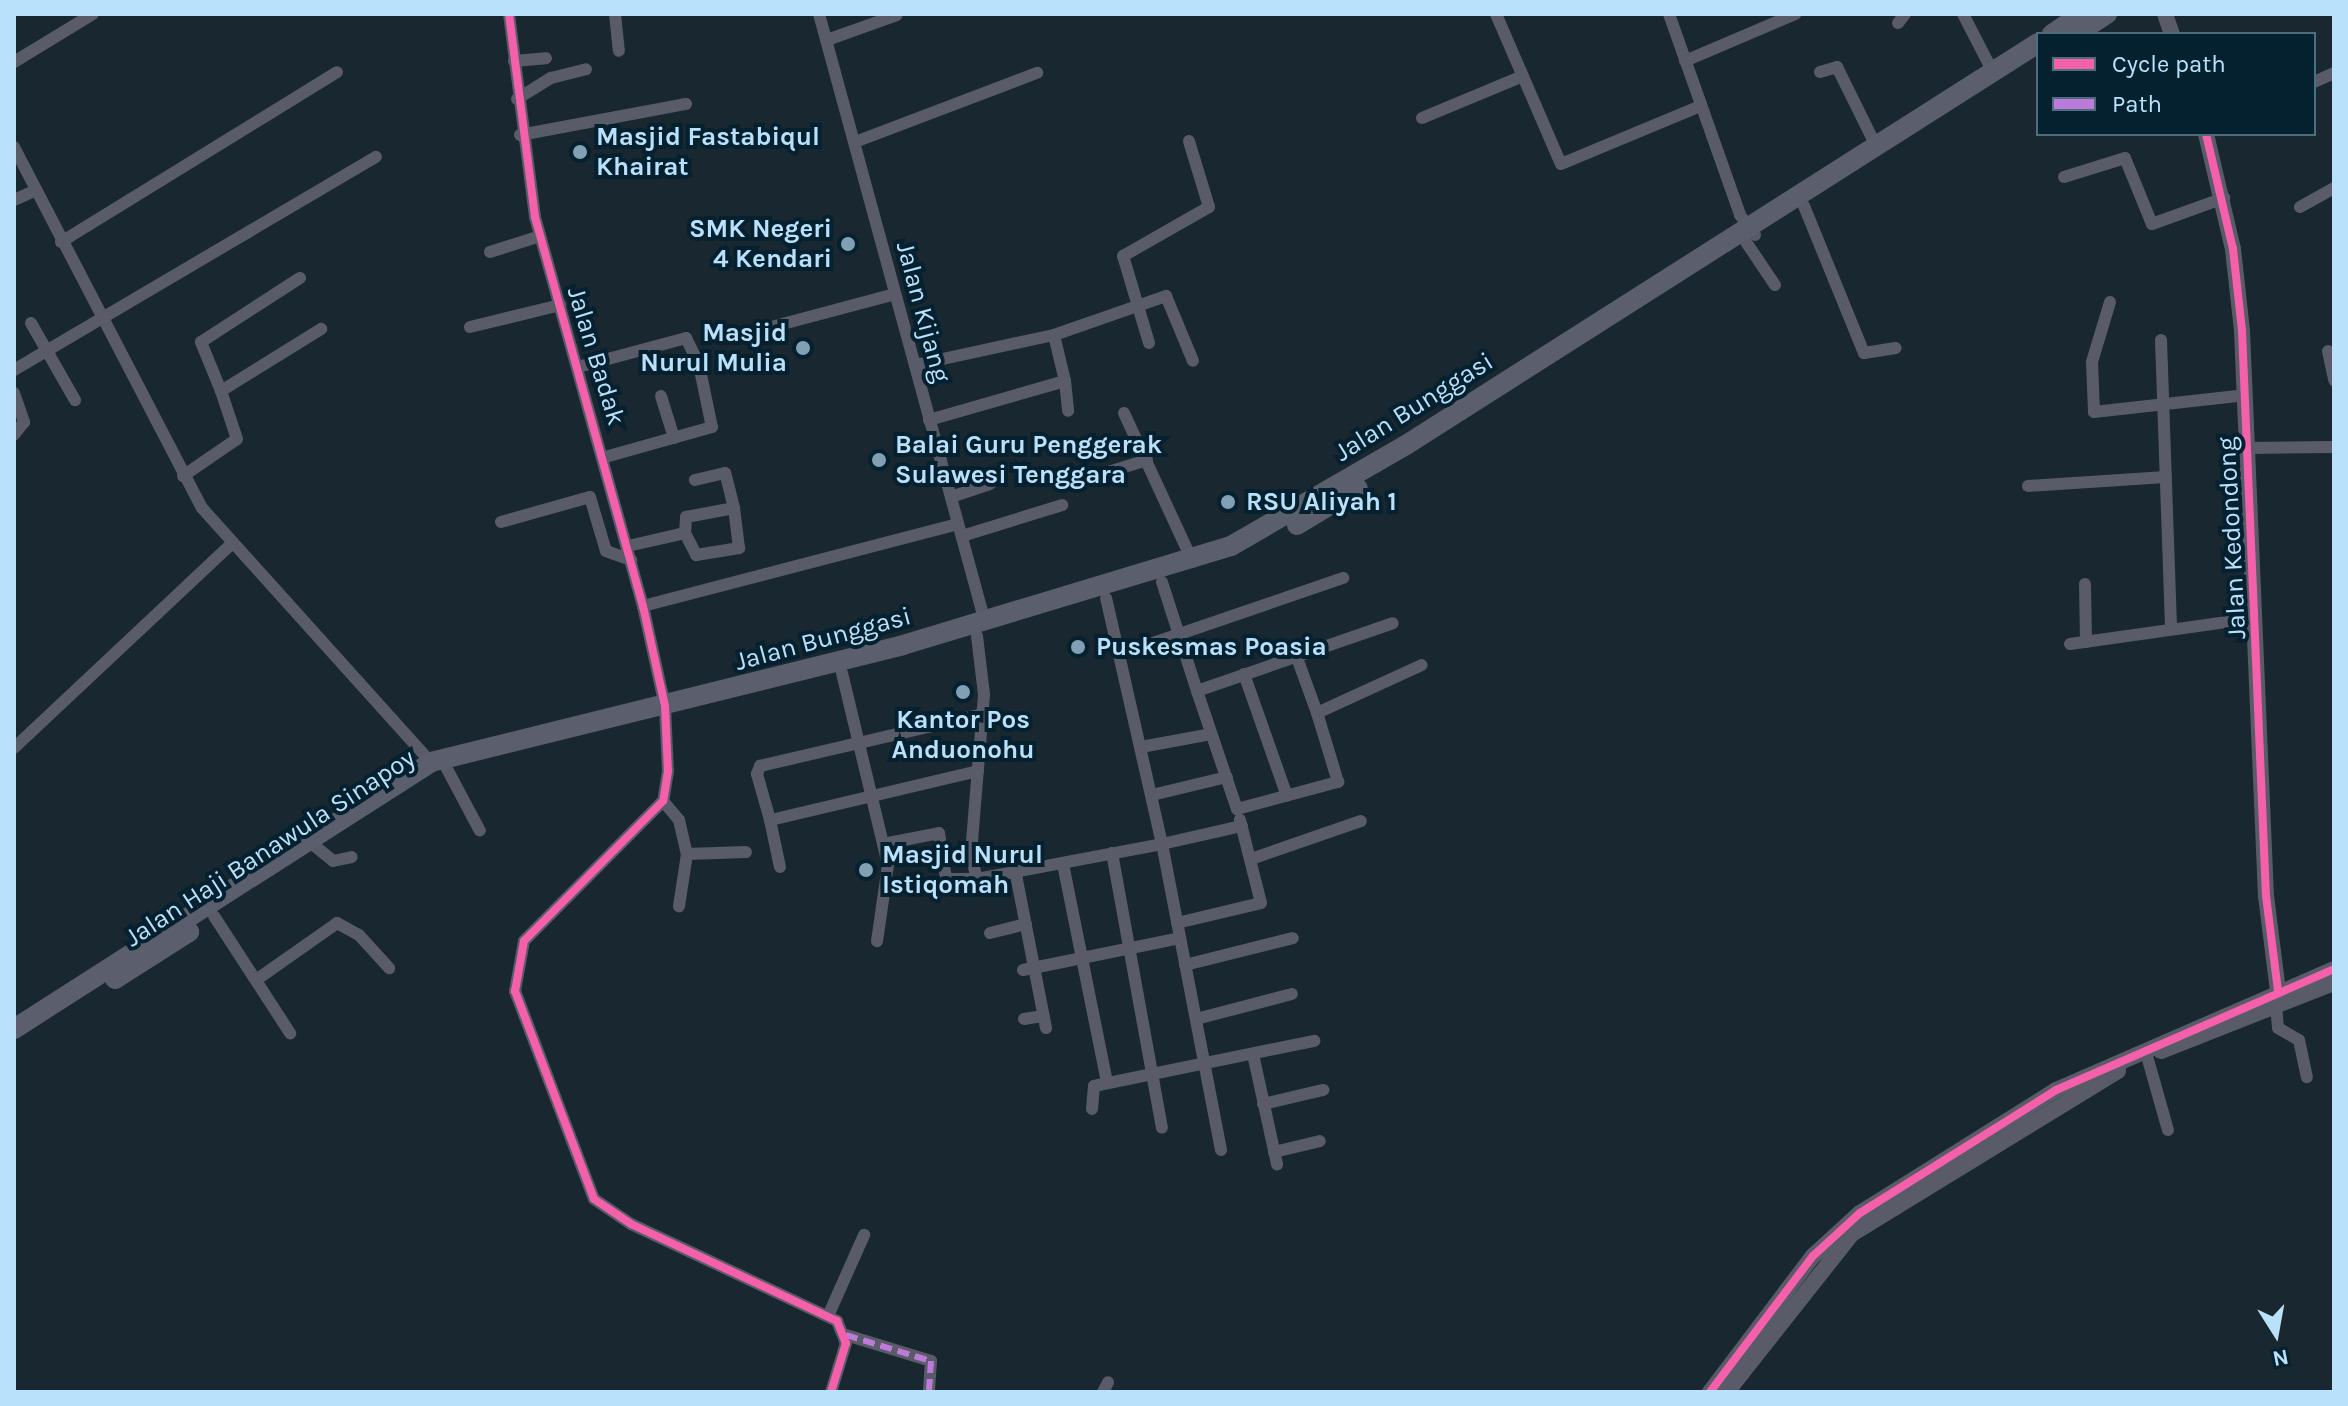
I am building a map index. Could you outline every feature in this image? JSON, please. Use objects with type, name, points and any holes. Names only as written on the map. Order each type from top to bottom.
[{"type":"highway","points":[[2055,32],[2082,14]]},
{"type":"highway","points":[[2079,32],[2107,14]]},
{"type":"highway","name":"Jalan Bunggasi","points":[[1750,234],[1804,206],[1964,99],[1993,72],[2036,44]]},
{"type":"highway","name":"Jalan Bunggasi","points":[[1074,602],[1106,598],[1162,582],[1318,505],[1750,234],[1876,146],[2036,60]]},
{"type":"highway","name":"Jalan Bunggasi","points":[[665,711],[842,673],[1074,602],[1193,562],[1318,505]]},
{"type":"highway","name":"Jalan Bunggasi","points":[[665,711],[981,629]]},
{"type":"highway","name":"Jalan Haji Banawula Sinapoy","points":[[14,1029],[438,764],[665,711]]},
{"type":"highway","name":"Jalan Haji Banawula Sinapoy","points":[[14,1043],[214,916],[405,782]]},
{"type":"street","points":[[14,62],[93,14]]},
{"type":"street","name":"Jalan Badak","points":[[509,14],[520,135],[540,236],[605,457],[643,606],[665,711],[663,801]]},
{"type":"street","points":[[615,14],[619,51]]},
{"type":"street","name":"Jalan Kijang","points":[[819,14],[960,530],[981,629],[983,714],[971,854],[977,879]]},
{"type":"street","points":[[1496,14],[1561,164],[1700,106]]},
{"type":"street","points":[[1669,14],[1700,106],[1750,234],[1775,285]]},
{"type":"street","points":[[1685,61],[1795,14]]},
{"type":"street","points":[[1963,14],[1993,72]]},
{"type":"street","points":[[827,40],[897,15]]},
{"type":"street","points":[[514,61],[546,58]]},
{"type":"street","points":[[1820,72],[1837,67],[1876,146]]},
{"type":"street","points":[[517,99],[551,78],[586,69]]},
{"type":"street","points":[[61,242],[337,72]]},
{"type":"street","points":[[855,142],[1037,73]]},
{"type":"street","points":[[1422,118],[1523,76]]},
{"type":"street","points":[[520,135],[686,104]]},
{"type":"street","name":"Jalan Kedondong","points":[[2207,136],[2224,198],[2246,395],[2266,896],[2277,998]]},
{"type":"street","points":[[1149,343],[1136,310],[1124,253],[1210,204],[1189,141]]},
{"type":"street","points":[[14,147],[183,476],[231,544],[438,764],[480,831]]},
{"type":"street","points":[[14,370],[103,322],[376,157]]},
{"type":"street","points":[[2064,177],[2125,158],[2152,224],[2224,198]]},
{"type":"street","points":[[2300,207],[2334,188]]},
{"type":"street","points":[[14,200],[36,190]]},
{"type":"street","points":[[1804,206],[1864,353],[1896,348]]},
{"type":"street","points":[[490,252],[540,236]]},
{"type":"street","points":[[183,476],[237,439],[201,342],[300,278]]},
{"type":"street","points":[[775,326],[895,294]]},
{"type":"street","points":[[915,365],[1054,335],[1171,297],[1193,361]]},
{"type":"street","points":[[2110,302],[2092,362],[2092,410],[2246,395]]},
{"type":"street","points":[[470,327],[560,305]]},
{"type":"street","points":[[31,323],[75,400]]},
{"type":"street","points":[[221,391],[321,329]]},
{"type":"street","points":[[1054,335],[1065,381],[1068,411]]},
{"type":"street","points":[[578,367],[691,340],[713,425],[605,457]]},
{"type":"street","points":[[2161,340],[2171,629]]},
{"type":"street","points":[[2328,351],[2334,380]]},
{"type":"street","points":[[929,420],[1065,381]]},
{"type":"street","points":[[14,393],[24,422],[14,435]]},
{"type":"street","points":[[661,396],[674,438]]},
{"type":"street","points":[[1124,413],[1193,562]]},
{"type":"street","points":[[2249,448],[2334,447]]},
{"type":"street","points":[[1105,473],[1147,460]]},
{"type":"street","points":[[695,480],[727,474],[734,508],[739,548],[693,555],[685,533],[685,518],[734,508]]},
{"type":"street","points":[[2028,486],[2166,477]]},
{"type":"street","points":[[951,497],[990,484]]},
{"type":"street","points":[[501,522],[614,493]]},
{"type":"street","points":[[590,497],[606,551],[631,560]]},
{"type":"street","points":[[643,606],[1062,505]]},
{"type":"street","points":[[628,546],[685,533]]},
{"type":"street","points":[[14,748],[72,697],[231,544]]},
{"type":"street","points":[[1121,654],[1181,636],[1343,578]]},
{"type":"street","points":[[1162,582],[1254,858],[1261,903],[1177,923]]},
{"type":"street","points":[[2085,584],[2086,642]]},
{"type":"street","points":[[1106,598],[1152,795],[1221,1150]]},
{"type":"street","points":[[2070,644],[2256,618]]},
{"type":"street","points":[[1197,691],[1393,623]]},
{"type":"street","points":[[1296,655],[1338,782]]},
{"type":"street","points":[[1317,713],[1422,665]]},
{"type":"street","points":[[842,673],[873,794],[888,871],[877,941]]},
{"type":"street","points":[[1244,674],[1287,796]]},
{"type":"street","points":[[780,867],[758,767],[983,714]]},
{"type":"street","points":[[1141,747],[1211,734]]},
{"type":"street","points":[[770,820],[978,771]]},
{"type":"street","points":[[1152,795],[1227,777]]},
{"type":"street","points":[[1237,809],[1353,778]]},
{"type":"street","points":[[679,906],[687,854],[679,820],[663,801],[535,926],[517,954],[515,991],[594,1199],[631,1224],[828,1316],[846,1335],[931,1361],[929,1392]]},
{"type":"street","points":[[1254,858],[1361,821]]},
{"type":"street","points":[[883,844],[939,833],[946,879],[977,879],[1016,875],[1242,826]]},
{"type":"street","points":[[316,847],[333,861],[352,857]]},
{"type":"street","points":[[687,854],[746,852]]},
{"type":"street","points":[[1112,853],[1162,1127]]},
{"type":"street","points":[[1063,864],[1107,1083]]},
{"type":"street","points":[[1016,875],[1026,924],[1029,969],[1045,1022],[1024,1019]]},
{"type":"street","points":[[214,916],[290,1033]]},
{"type":"street","points":[[256,980],[337,923],[359,935],[389,968]]},
{"type":"street","points":[[990,933],[1026,924]]},
{"type":"street","points":[[1029,969],[1180,938]]},
{"type":"street","points":[[1185,965],[1293,938]]},
{"type":"street","points":[[1710,1392],[1827,1240],[1993,1134],[2180,1036],[2277,998],[2334,969]]},
{"type":"street","points":[[2277,998],[2334,983]]},
{"type":"street","points":[[1196,1019],[1292,994]]},
{"type":"street","points":[[2277,998],[2278,1028],[2299,1040],[2307,1077]]},
{"type":"street","points":[[1993,1134],[2180,1036]]},
{"type":"street","points":[[1092,1109],[1090,1090],[1107,1083],[1314,1041]]},
{"type":"street","points":[[1253,1054],[1275,1158],[1320,1141]]},
{"type":"street","points":[[2147,1056],[2168,1130]]},
{"type":"street","points":[[1263,1104],[1323,1090]]},
{"type":"street","points":[[1727,1392],[1842,1243],[1975,1146]]},
{"type":"street","points":[[828,1316],[864,1235]]},
{"type":"street","points":[[831,1392],[846,1335]]},
{"type":"marked path","points":[[846,1335],[931,1361],[929,1392]]},
{"type":"cycle path","points":[[509,14],[535,217],[643,606],[665,706],[668,771],[663,801],[524,941],[515,991],[594,1199],[631,1224],[837,1321],[846,1343],[831,1392]]},
{"type":"cycle path","points":[[2206,136],[2233,249],[2242,331],[2266,896],[2278,991]]},
{"type":"cycle path","points":[[1710,1392],[1813,1256],[1860,1213],[2056,1090],[2334,969]]},
{"type":"place","name":"Masjid Fastabiqul Khairat","points":[[580,152]]},
{"type":"place","name":"SMK Negeri 4 Kendari","points":[[848,244]]},
{"type":"place","name":"Masjid Nurul Mulia","points":[[803,348]]},
{"type":"place","name":"Balai Guru Penggerak Sulawesi Tenggara","points":[[879,460]]},
{"type":"place","name":"RSU Aliyah 1","points":[[1228,502]]},
{"type":"place","name":"Puskesmas Poasia","points":[[1078,647]]},
{"type":"place","name":"Kantor Pos Anduonohu","points":[[963,692]]},
{"type":"place","name":"Masjid Nurul Istiqomah","points":[[866,870]]}]
